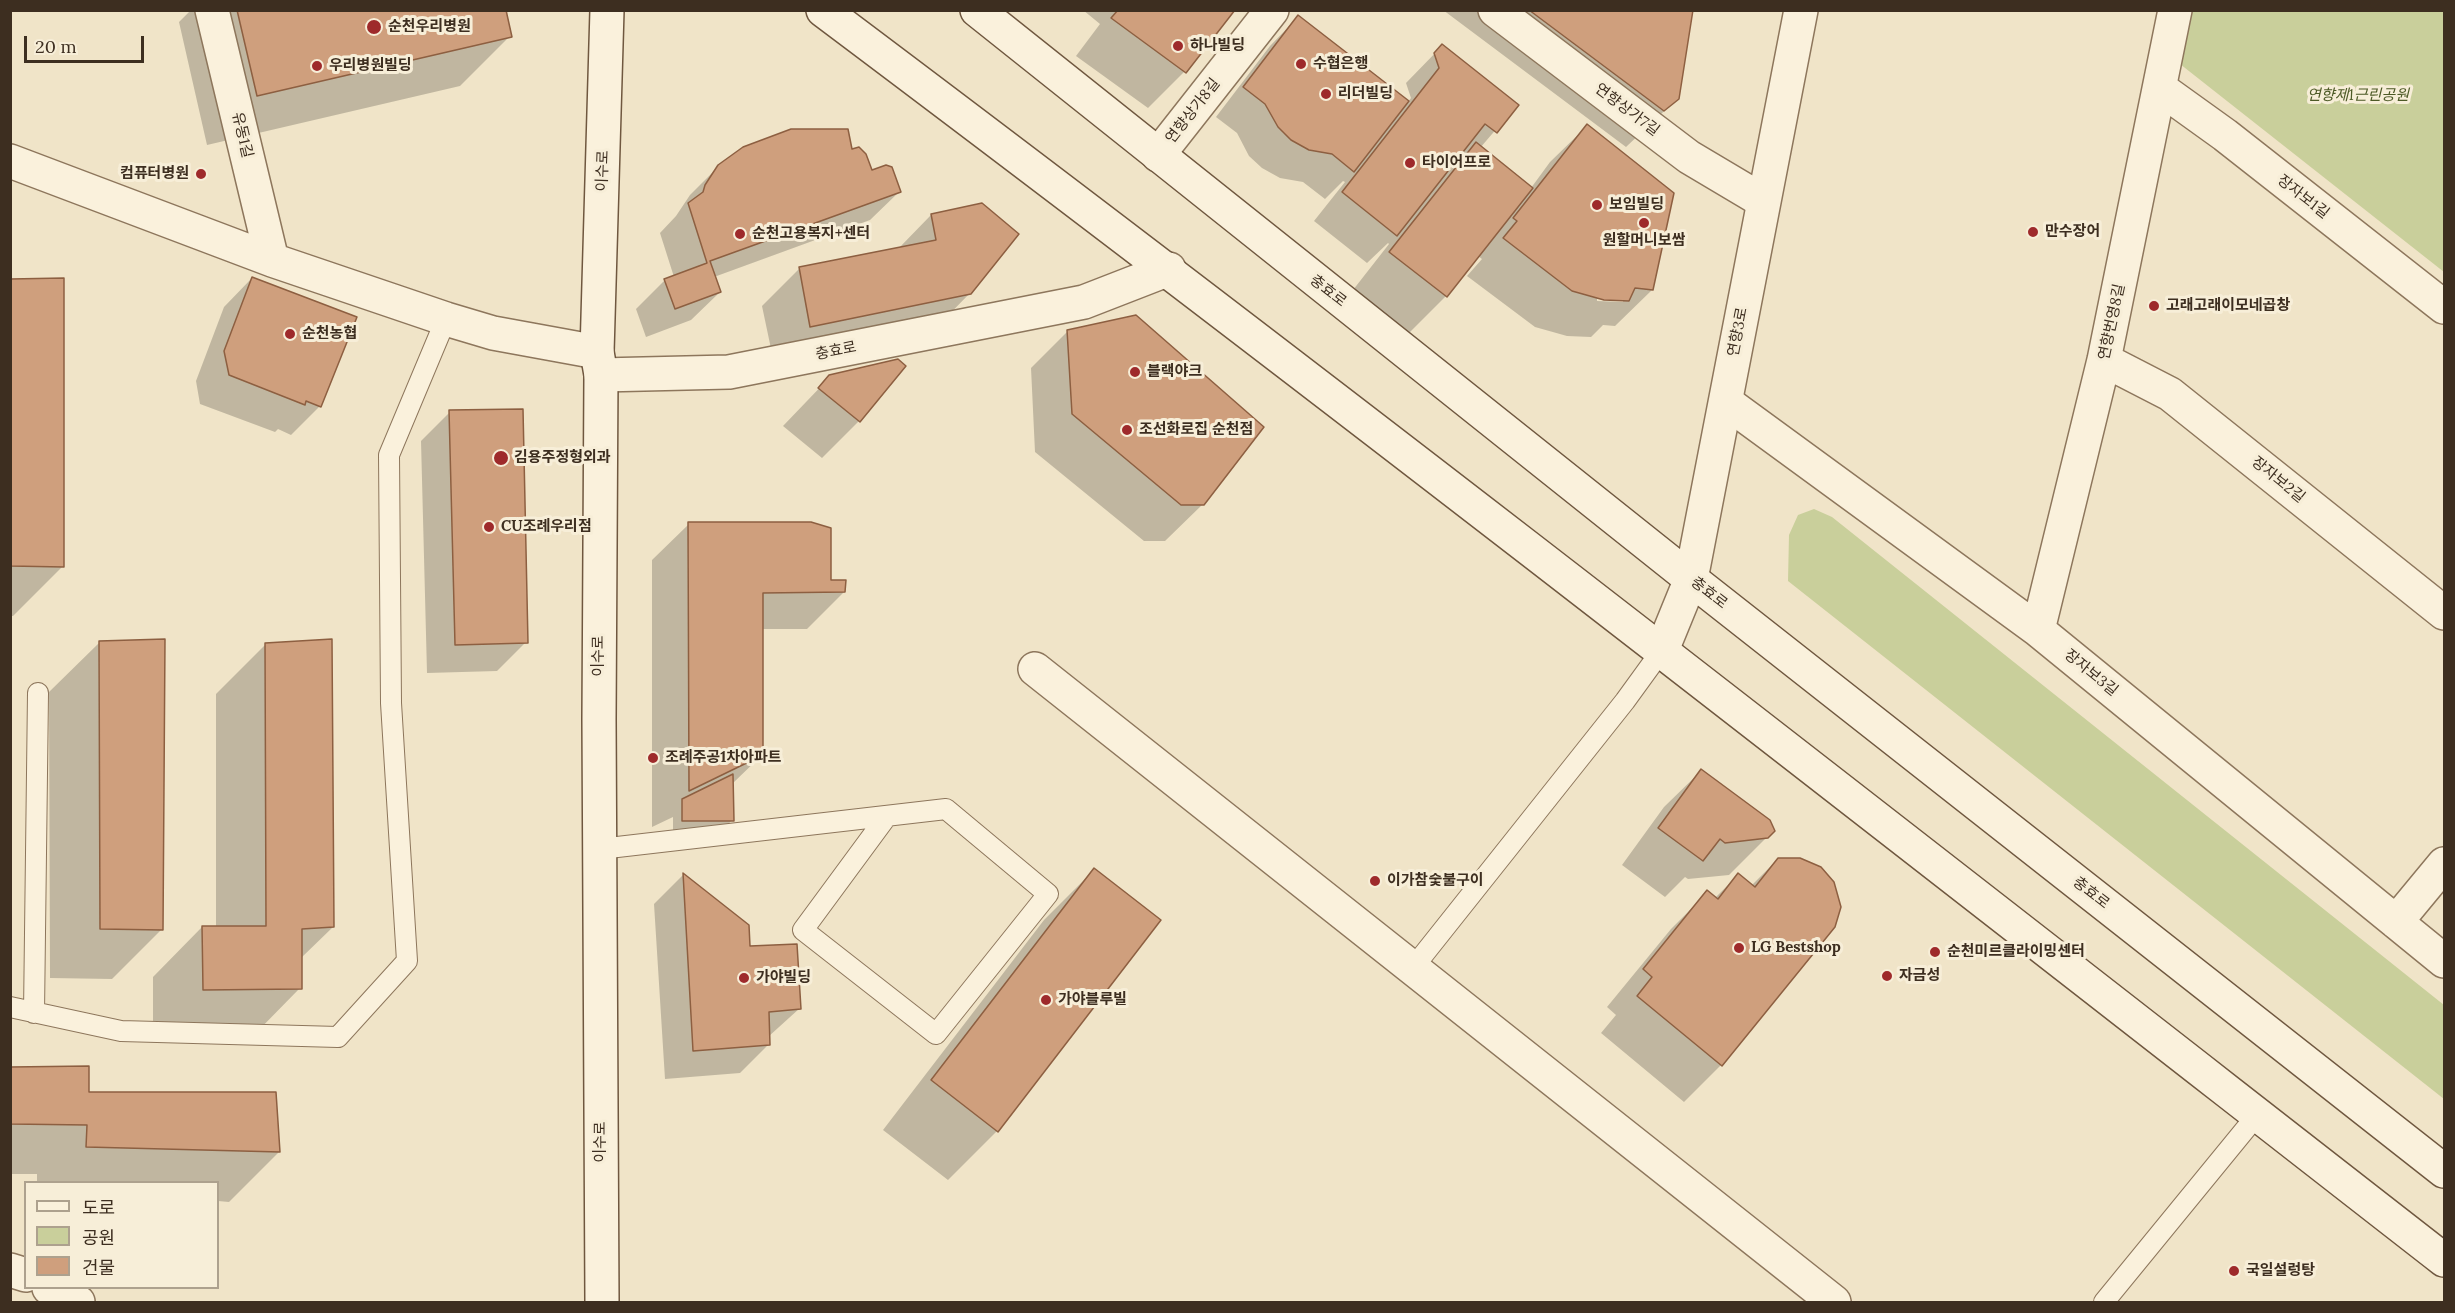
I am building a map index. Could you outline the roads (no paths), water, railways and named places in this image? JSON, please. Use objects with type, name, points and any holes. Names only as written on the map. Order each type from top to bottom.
[{"type":"street","name":"유동1길","points":[[212,10],[272,260]]},
{"type":"street","name":"이수로","points":[[602,1302],[599,364],[608,10]]},
{"type":"street","points":[[823,10],[1169,270],[1662,650],[2445,1260]]},
{"type":"street","name":"충효로","points":[[977,10],[1691,579],[2445,1171]]},
{"type":"street","name":"연향상가8길","points":[[1158,155],[1272,10]]},
{"type":"street","name":"연향상가7길","points":[[1495,10],[1689,157],[1763,201]]},
{"type":"street","name":"연향3로","points":[[1662,650],[1691,579],[1801,10]]},
{"type":"street","name":"연향번영8길","points":[[2038,630],[2104,360],[2161,89],[2175,10]]},
{"type":"street","name":"장자보1길","points":[[2161,89],[2225,135],[2445,307]]},
{"type":"street","name":"충효로","points":[[10,161],[272,260],[446,319],[599,364],[729,372],[1084,302],[1169,270]]},
{"type":"street","name":"장자보2길","points":[[2104,360],[2170,394],[2445,613]]},
{"type":"street","name":"장자보3길","points":[[1726,402],[2038,630],[2445,961]]},
{"type":"street","points":[[1035,669],[1834,1302]]},
{"type":"street","points":[[2396,922],[2445,864]]},
{"type":"street","points":[[53,1289],[78,1302]]},
{"type":"lane","points":[[10,1007],[121,1031],[338,1037],[407,961],[391,703],[389,455],[446,319]]},
{"type":"lane","points":[[1412,969],[1626,701],[1662,650]]},
{"type":"lane","points":[[34,1013],[38,693]]},
{"type":"lane","points":[[600,849],[946,809],[1048,894],[936,1034],[803,930],[887,816]]},
{"type":"lane","points":[[2104,1302],[2257,1114]]},
{"type":"place","name":"순천우리병원","points":[[374,27]]},
{"type":"place","name":"하나빌딩","points":[[1178,46]]},
{"type":"place","name":"수협은행","points":[[1301,64]]},
{"type":"place","name":"우리병원빌딩","points":[[317,66]]},
{"type":"place","name":"리더빌딩","points":[[1326,94]]},
{"type":"place","name":"타이어프로","points":[[1410,163]]},
{"type":"place","name":"컴퓨터병원","points":[[201,174]]},
{"type":"place","name":"보임빌딩","points":[[1597,205]]},
{"type":"place","name":"원할머니보쌈","points":[[1644,223]]},
{"type":"place","name":"만수장어","points":[[2033,232]]},
{"type":"place","name":"순천고용복지+센터","points":[[740,234]]},
{"type":"place","name":"고래고래이모네곱창","points":[[2154,306]]},
{"type":"place","name":"순천농협","points":[[290,334]]},
{"type":"place","name":"블랙야크","points":[[1135,372]]},
{"type":"place","name":"조선화로집 순천점","points":[[1127,430]]},
{"type":"place","name":"김용주정형외과","points":[[501,458]]},
{"type":"place","name":"CU조례우리점","points":[[489,527]]},
{"type":"place","name":"조례주공1차아파트","points":[[653,758]]},
{"type":"place","name":"이가참숯불구이","points":[[1375,881]]},
{"type":"place","name":"LG Bestshop","points":[[1739,948]]},
{"type":"place","name":"순천미르클라이밍센터","points":[[1935,952]]},
{"type":"place","name":"자금성","points":[[1887,976]]},
{"type":"place","name":"가야빌딩","points":[[744,978]]},
{"type":"place","name":"가야블루빌","points":[[1046,1000]]},
{"type":"place","name":"국일설렁탕","points":[[2234,1271]]},
{"type":"park label","name":"연향제1근린공원","points":[[2358,96]]}]
